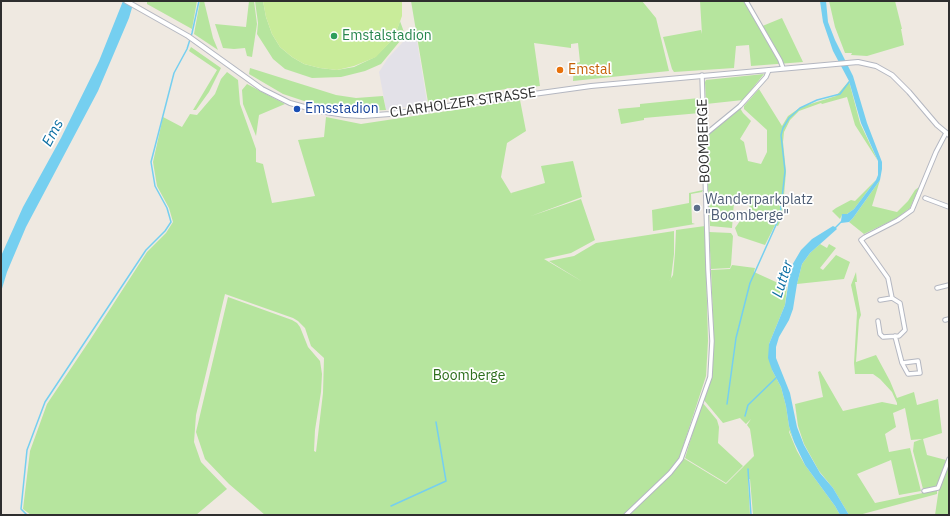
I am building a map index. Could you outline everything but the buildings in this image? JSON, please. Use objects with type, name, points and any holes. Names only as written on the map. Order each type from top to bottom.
[{"type":"street","name":"CLARHOLZER STRASSE","points":[[126,1],[188,36],[243,76],[280,98],[319,111],[363,116],[390,114],[575,88],[850,62],[876,66],[892,75],[905,87],[930,117],[948,134]]},
{"type":"street","points":[[746,1],[762,26],[783,68]]},
{"type":"street","points":[[704,134],[740,106],[766,77],[768,70]]},
{"type":"street","name":"BOOMBERGE","points":[[626,515],[670,473],[681,458],[710,377],[712,341],[708,270],[702,76]]},
{"type":"street","points":[[892,298],[888,278],[861,240],[898,220],[912,210],[936,152],[948,134]]},
{"type":"street","points":[[925,198],[949,207]]},
{"type":"street","points":[[937,288],[949,285]]},
{"type":"street","points":[[878,321],[882,336],[886,338],[899,336],[905,330],[900,303],[892,298],[880,300]]},
{"type":"street","points":[[895,336],[902,363],[908,374],[920,373],[918,361],[902,363]]},
{"type":"street","points":[[924,492],[938,488],[949,459]]},
{"type":"shaded area","points":[[415,29],[427,102],[419,105],[386,110],[379,72],[388,58]]},
{"type":"green space","points":[[147,1],[197,1],[192,29],[147,4]]},
{"type":"green space","points":[[200,1],[204,1],[213,38],[218,50],[194,34]]},
{"type":"green space","points":[[249,1],[254,1],[257,24],[252,57],[247,56],[245,48],[223,48],[215,24],[246,27]]},
{"type":"green space","points":[[255,1],[263,1],[266,17],[272,34],[280,47],[292,57],[304,64],[320,68],[337,70],[354,67],[375,57],[394,38],[400,21],[405,35],[381,64],[365,71],[341,77],[312,78],[285,69],[273,59],[257,34],[258,23]]},
{"type":"green space","name":"Emstalstadion","points":[[263,1],[402,1],[402,16],[394,38],[376,57],[354,66],[337,70],[304,64],[292,57],[280,47],[272,34],[266,17]]},
{"type":"green space","points":[[411,1],[642,1],[656,18],[669,71],[573,81],[574,64],[580,62],[578,43],[571,44],[571,48],[534,43],[540,86],[507,88],[428,102]]},
{"type":"green space","points":[[700,1],[745,1],[760,27],[782,18],[803,62],[751,66],[749,45],[736,46],[734,68],[674,72],[663,37],[701,30],[702,34]]},
{"type":"green space","points":[[829,1],[895,1],[902,29],[904,45],[867,56],[845,53],[835,27]]},
{"type":"green space","points":[[191,47],[221,68],[209,92],[196,110],[193,110],[217,70],[189,51]]},
{"type":"green space","points":[[250,68],[336,95],[356,98],[383,96],[386,110],[363,111],[322,107],[283,94],[249,74]]},
{"type":"green space","name":"Boomberge","points":[[227,72],[238,80],[240,104],[256,149],[256,162],[263,164],[272,203],[315,196],[298,140],[324,137],[326,117],[361,124],[520,100],[526,131],[507,143],[501,177],[512,195],[511,193],[545,183],[541,166],[573,161],[582,197],[531,216],[581,199],[595,240],[571,253],[544,259],[583,282],[549,261],[574,256],[596,243],[674,231],[674,254],[671,278],[668,283],[673,275],[676,230],[705,226],[708,341],[706,376],[680,456],[726,484],[754,456],[750,429],[747,425],[751,419],[746,424],[740,418],[723,423],[703,399],[712,377],[714,341],[711,270],[730,269],[732,265],[755,268],[754,272],[787,287],[785,305],[769,344],[772,370],[781,387],[794,442],[789,430],[789,432],[797,451],[840,515],[753,515],[750,479],[748,479],[750,515],[265,515],[229,484],[205,459],[196,432],[228,297],[297,323],[308,347],[320,361],[322,374],[321,392],[315,430],[314,451],[316,452],[323,393],[324,358],[311,346],[305,328],[298,321],[225,294],[196,415],[194,442],[201,462],[227,489],[196,515],[31,515],[23,509],[30,451],[47,404],[147,252],[166,233],[173,222],[169,208],[157,186],[153,162],[163,117],[182,127],[190,114],[197,115],[215,94],[221,79]]},
{"type":"green space","points":[[764,74],[743,100],[706,104],[706,80]]},
{"type":"green space","points":[[849,81],[860,123],[878,161],[855,125],[847,97],[821,103],[799,111],[790,120],[784,132],[783,142],[786,172],[782,218],[778,226],[775,225],[765,245],[738,236],[735,228],[750,207],[746,202],[734,202],[732,228],[710,226],[710,202],[730,201],[708,200],[707,134],[740,108],[751,121],[740,139],[744,142],[748,161],[761,164],[767,152],[767,130],[744,109],[744,106],[759,89],[782,126],[788,116],[801,107],[836,96]]},
{"type":"green space","points":[[247,84],[285,104],[259,115],[256,136],[243,104],[242,90]]},
{"type":"green space","points":[[699,98],[700,113],[644,118],[644,120],[621,124],[618,109],[640,107],[640,104]]},
{"type":"green space","points":[[876,180],[854,209],[847,214],[842,215],[840,219],[832,211],[851,200],[855,201]]},
{"type":"green space","points":[[880,180],[872,206],[897,212],[919,187],[910,208],[897,218],[864,234],[849,222]]},
{"type":"green space","points":[[703,190],[702,192],[691,194],[692,223],[695,224],[653,231],[652,210],[689,203],[689,193]]},
{"type":"green space","points":[[709,232],[731,233],[733,236],[730,268],[711,269]]},
{"type":"green space","points":[[820,244],[827,248],[829,244],[836,248],[820,268],[823,270],[836,255],[850,262],[844,279],[797,284],[802,264],[810,253]]},
{"type":"green space","points":[[856,272],[857,282],[855,282],[861,315],[859,320],[856,362],[876,355],[897,398],[914,392],[917,405],[938,399],[942,433],[923,439],[927,455],[946,460],[938,486],[923,489],[913,451],[914,442],[922,439],[911,440],[905,408],[893,413],[896,427],[885,434],[889,452],[910,448],[921,491],[899,495],[891,460],[857,474],[875,503],[937,490],[937,494],[859,515],[849,515],[833,488],[819,471],[804,444],[798,426],[795,404],[823,397],[818,372],[820,371],[843,411],[882,402],[897,405],[892,392],[880,379],[873,374],[855,374],[854,363],[857,313],[851,285]]},
{"type":"green space","points":[[702,402],[717,420],[719,427],[718,443],[743,466],[726,483],[685,458]]},
{"type":"green space","points":[[949,462],[949,515],[935,515],[939,488]]},
{"type":"water","points":[[123,1],[134,1],[129,18],[98,91],[26,227],[7,272],[1,292],[1,256],[23,207],[61,138],[99,61]]},
{"type":"water","points":[[820,1],[826,1],[828,22],[835,40],[853,76],[867,123],[882,162],[882,169],[880,180],[853,218],[849,222],[841,223],[836,228],[837,229],[810,253],[802,264],[793,309],[789,320],[779,337],[776,347],[776,358],[790,393],[797,427],[804,445],[820,473],[833,488],[849,515],[840,515],[805,465],[794,442],[781,387],[772,370],[768,358],[769,344],[785,305],[791,267],[801,250],[812,239],[833,226],[835,227],[841,221],[842,214],[847,214],[854,209],[876,180],[878,175],[878,161],[861,123],[849,81],[833,51],[823,22]]},
{"type":"waterway","points":[[27,515],[21,509],[27,450],[45,402],[146,250],[165,231],[171,222],[167,208],[155,186],[151,162],[174,73],[187,49],[199,1]]},
{"type":"waterway","points":[[727,404],[736,338],[750,283],[780,216],[785,171],[781,135],[783,128],[789,118],[800,108],[817,100],[840,94],[849,82]]},
{"type":"waterway","points":[[745,416],[748,405],[777,377]]},
{"type":"waterway","points":[[391,506],[446,481],[436,422]]},
{"type":"waterway","points":[[748,469],[751,515]]},
{"type":"place","name":"Emstalstadion","points":[[334,36]]},
{"type":"place","name":"Emstal","points":[[560,70]]},
{"type":"place","name":"Emsstadion","points":[[297,109]]},
{"type":"place","name":"Wanderparkplatz \"Boomberge\"","points":[[697,208]]},
{"type":"water label","name":"Ems","points":[[53,133]]},
{"type":"water label","name":"Lutter","points":[[783,279]]}]
